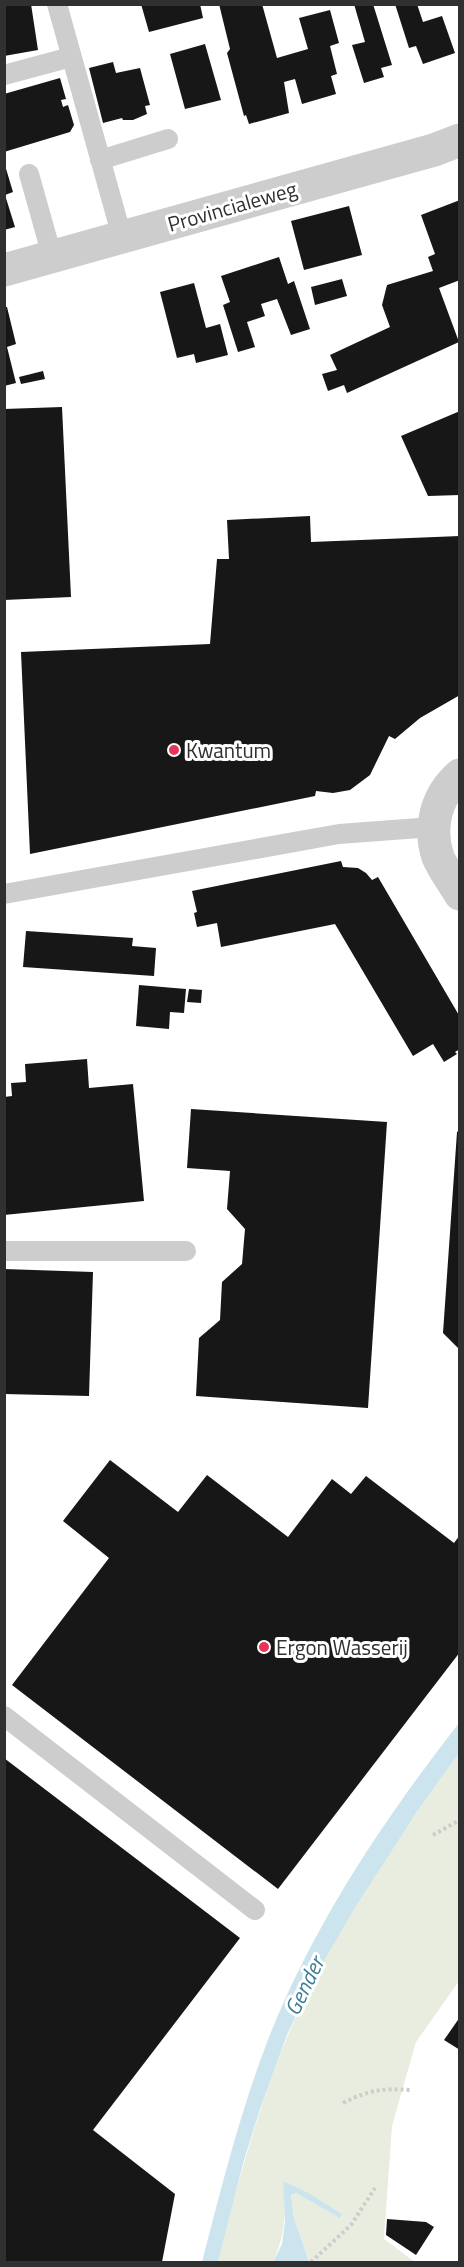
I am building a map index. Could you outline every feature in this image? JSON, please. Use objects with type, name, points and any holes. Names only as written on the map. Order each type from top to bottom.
[{"type":"street","name":"Provincialeweg","points":[[4,270],[434,150],[459,140]]},
{"type":"street","points":[[459,775],[439,801],[433,827],[438,857],[459,894]]},
{"type":"lane","points":[[57,4],[122,237]]},
{"type":"lane","points":[[4,75],[71,57]]},
{"type":"lane","points":[[100,160],[168,139]]},
{"type":"lane","points":[[29,174],[52,256]]},
{"type":"lane","points":[[4,894],[339,834],[433,827]]},
{"type":"lane","points":[[4,1251],[186,1251]]},
{"type":"lane","points":[[4,1716],[255,1910]]},
{"type":"path","points":[[433,1835],[459,1820]]},
{"type":"path","points":[[343,2103],[364,2092],[380,2089],[410,2090]]},
{"type":"path","points":[[311,2262],[351,2225],[375,2188]]},
{"type":"shaded area","points":[[459,1753],[459,1981],[416,2042],[392,2126],[384,2239],[415,2262],[309,2262],[294,2218],[291,2194],[296,2193],[342,2216],[283,2183],[284,2224],[273,2262],[218,2262],[236,2192],[268,2087],[310,1986],[361,1895]]},
{"type":"water","name":"Gender","points":[[459,1723],[459,1753],[416,1813],[354,1909],[310,1985],[287,2035],[260,2109],[244,2160],[218,2262],[202,2262],[247,2099],[266,2045],[304,1959],[350,1877],[430,1760]]},
{"type":"water","points":[[283,2181],[310,2194],[342,2214],[340,2218],[296,2193],[291,2195],[294,2218],[309,2262],[273,2262],[282,2244],[285,2222]]},
{"type":"building","points":[[4,4],[31,4],[38,50],[4,56]]},
{"type":"building","points":[[141,4],[200,4],[203,18],[149,32]]},
{"type":"building","points":[[219,4],[262,4],[277,58],[308,49],[299,18],[330,10],[339,43],[330,46],[337,74],[331,76],[336,94],[302,104],[295,79],[284,82],[289,113],[249,124],[246,115],[244,116],[227,53],[230,49]]},
{"type":"building","points":[[354,4],[373,4],[392,65],[381,68],[384,77],[364,83],[352,45],[365,42]]},
{"type":"building","points":[[395,4],[417,4],[423,22],[442,16],[455,53],[423,64],[416,46],[409,48]]},
{"type":"building","points":[[205,44],[221,100],[185,109],[170,54]]},
{"type":"building","points":[[113,62],[116,73],[140,68],[150,105],[145,106],[147,114],[133,120],[122,118],[103,123],[89,68]]},
{"type":"building","points":[[60,78],[66,99],[61,100],[63,107],[68,105],[74,125],[70,132],[4,152],[4,94]]},
{"type":"building","points":[[4,162],[13,192],[5,195],[15,227],[4,230]]},
{"type":"building","points":[[460,200],[460,280],[439,288],[459,342],[347,393],[344,385],[328,391],[322,374],[337,370],[330,355],[390,327],[382,305],[387,285],[433,271],[428,257],[435,254],[421,215]]},
{"type":"building","points":[[349,206],[362,255],[304,270],[291,221]]},
{"type":"building","points":[[279,257],[288,284],[294,281],[310,329],[291,335],[277,299],[261,304],[265,316],[247,322],[255,347],[238,352],[223,305],[230,302],[221,276]]},
{"type":"building","points":[[342,279],[347,296],[315,305],[311,287]]},
{"type":"building","points":[[194,283],[206,328],[220,324],[228,355],[196,363],[194,354],[177,358],[160,292]]},
{"type":"building","points":[[4,307],[7,307],[16,344],[7,347],[16,383],[4,386]]},
{"type":"building","points":[[43,371],[45,379],[21,384],[19,377]]},
{"type":"building","points":[[62,407],[71,597],[4,600],[4,409]]},
{"type":"building","points":[[460,411],[460,495],[428,496],[401,436]]},
{"type":"building","points":[[310,516],[311,542],[460,536],[460,695],[420,718],[395,739],[389,736],[370,775],[350,790],[333,793],[316,791],[315,796],[30,854],[21,652],[210,644],[217,559],[229,559],[227,520]]},
{"type":"building","points":[[341,861],[343,867],[358,868],[372,880],[378,877],[460,1017],[460,1049],[455,1052],[457,1054],[444,1062],[433,1044],[413,1056],[335,924],[221,947],[217,923],[197,927],[194,913],[197,912],[192,891]]},
{"type":"building","points":[[26,931],[133,938],[132,946],[156,948],[154,976],[23,967]]},
{"type":"building","points":[[139,985],[186,989],[184,1013],[170,1012],[169,1029],[136,1026]]},
{"type":"building","points":[[189,989],[202,990],[201,1003],[187,1002]]},
{"type":"building","points":[[87,1059],[89,1088],[133,1084],[144,1201],[4,1215],[4,1097],[12,1096],[11,1083],[26,1082],[25,1064]]},
{"type":"building","points":[[191,1109],[387,1122],[368,1408],[196,1396],[199,1338],[220,1320],[222,1282],[242,1264],[245,1229],[227,1209],[230,1171],[187,1168]]},
{"type":"building","points":[[460,1129],[460,1350],[443,1333],[457,1132]]},
{"type":"building","points":[[4,1269],[93,1272],[89,1396],[4,1394]]},
{"type":"building","points":[[110,1460],[178,1512],[207,1475],[288,1537],[332,1479],[351,1494],[366,1476],[454,1543],[460,1535],[460,1652],[278,1889],[12,1685],[109,1558],[63,1521]]},
{"type":"building","points":[[4,1758],[240,1938],[93,2130],[175,2194],[162,2262],[4,2262]]},
{"type":"building","points":[[460,2017],[460,2050],[444,2040]]},
{"type":"building","points":[[387,2219],[426,2222],[434,2227],[416,2255],[386,2235]]},
{"type":"place","name":"Kwantum","points":[[174,750]]},
{"type":"place","name":"Ergon Wasserij","points":[[264,1647]]}]
